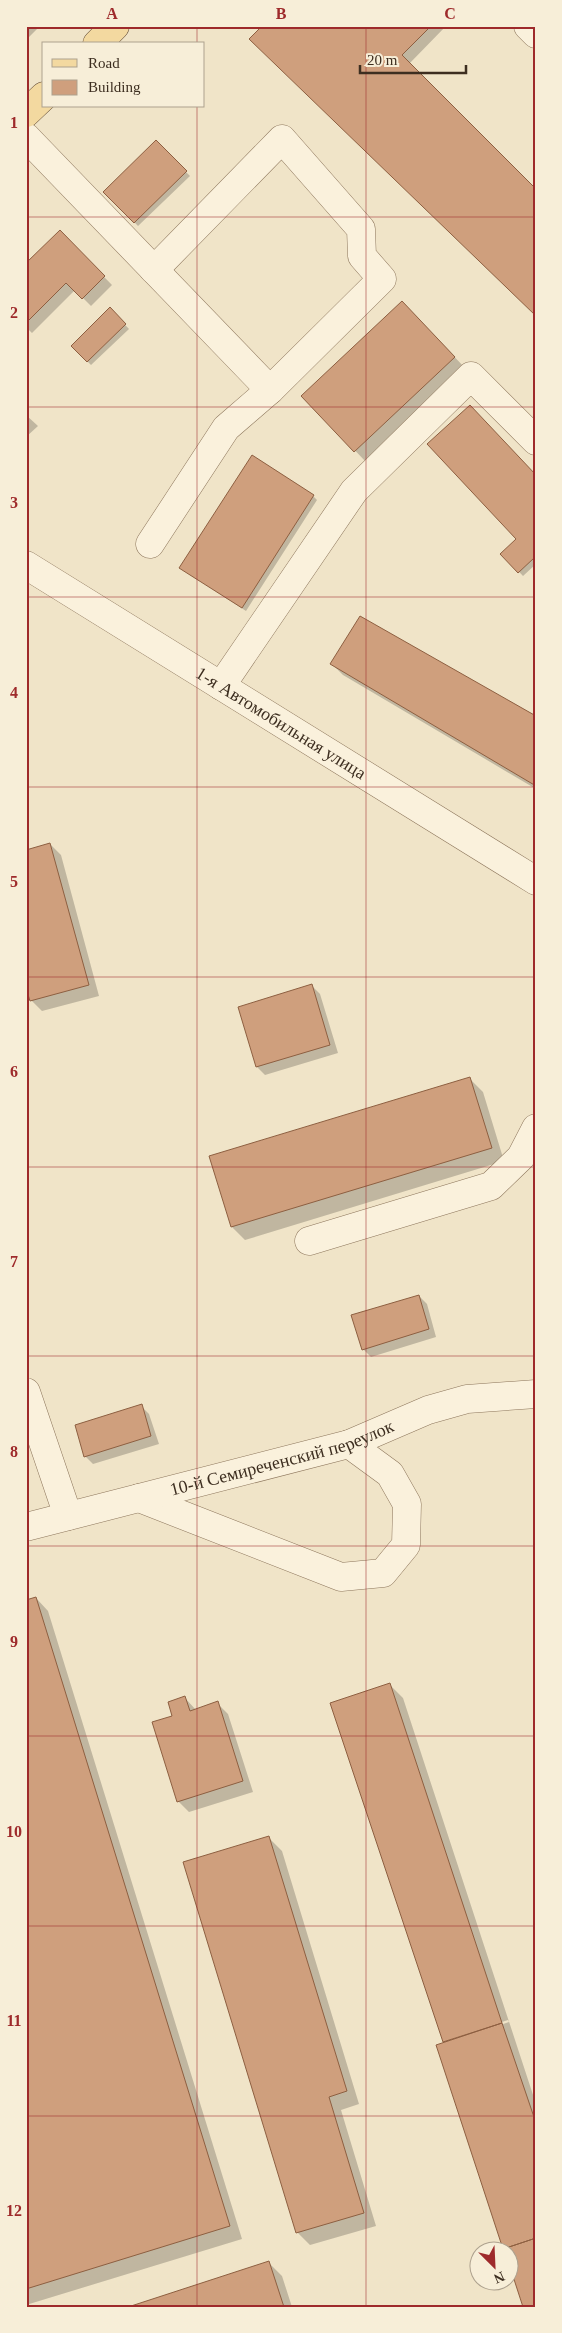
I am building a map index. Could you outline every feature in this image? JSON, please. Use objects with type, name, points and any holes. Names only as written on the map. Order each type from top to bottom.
[{"type":"main road","points":[[99,42],[115,26]]},
{"type":"main road","points":[[26,114],[42,98]]},
{"type":"street","points":[[528,26],[536,34]]},
{"type":"street","points":[[26,137],[270,390]]},
{"type":"street","points":[[150,544],[226,428],[270,390],[382,279],[362,256],[361,228],[282,139],[154,270]]},
{"type":"street","points":[[221,686],[354,491],[471,376],[536,441]]},
{"type":"street","name":"1-я Автомобильная улица","points":[[26,565],[536,881]]},
{"type":"street","points":[[309,1241],[491,1186],[521,1157],[536,1128]]},
{"type":"street","points":[[26,1392],[68,1516]]},
{"type":"street","name":"10-й Семиреченский переулок","points":[[26,1527],[349,1444],[428,1410],[467,1399],[536,1394]]},
{"type":"street","points":[[139,1498],[341,1577],[383,1573],[406,1545],[407,1504],[390,1474],[349,1444]]},
{"type":"building","points":[[262,26],[431,26],[402,55],[536,189],[536,316],[249,39]]},
{"type":"building","points":[[156,140],[187,171],[134,223],[103,192]]},
{"type":"building","points":[[60,230],[105,276],[82,299],[66,283],[26,323],[26,263]]},
{"type":"building","points":[[402,301],[455,357],[354,452],[301,396]]},
{"type":"building","points":[[110,307],[126,324],[87,362],[71,346]]},
{"type":"building","points":[[470,405],[536,475],[536,560],[534,558],[518,573],[500,554],[516,539],[427,444]]},
{"type":"building","points":[[252,455],[314,495],[242,608],[179,568]]},
{"type":"building","points":[[360,616],[536,716],[536,786],[330,664]]},
{"type":"building","points":[[50,843],[89,985],[30,1001],[26,988],[26,850]]},
{"type":"building","points":[[312,984],[330,1045],[256,1067],[238,1007]]},
{"type":"building","points":[[470,1077],[492,1148],[231,1227],[209,1156]]},
{"type":"building","points":[[419,1295],[429,1329],[362,1350],[351,1315]]},
{"type":"building","points":[[142,1404],[151,1436],[84,1457],[75,1425]]},
{"type":"building","points":[[36,1597],[230,2226],[26,2289],[26,1600]]},
{"type":"building","points":[[390,1683],[502,2023],[443,2042],[330,1703]]},
{"type":"building","points":[[185,1696],[190,1711],[218,1701],[243,1781],[177,1802],[152,1722],[172,1716],[168,1702]]},
{"type":"building","points":[[269,1836],[347,2091],[329,2097],[364,2213],[296,2233],[183,1862]]},
{"type":"building","points":[[502,2023],[536,2123],[536,2238],[520,2243],[520,2240],[500,2240],[436,2045]]},
{"type":"building","points":[[536,2238],[536,2307],[523,2307],[517,2290],[520,2290],[520,2243]]},
{"type":"building","points":[[269,2261],[284,2307],[128,2307]]}]
